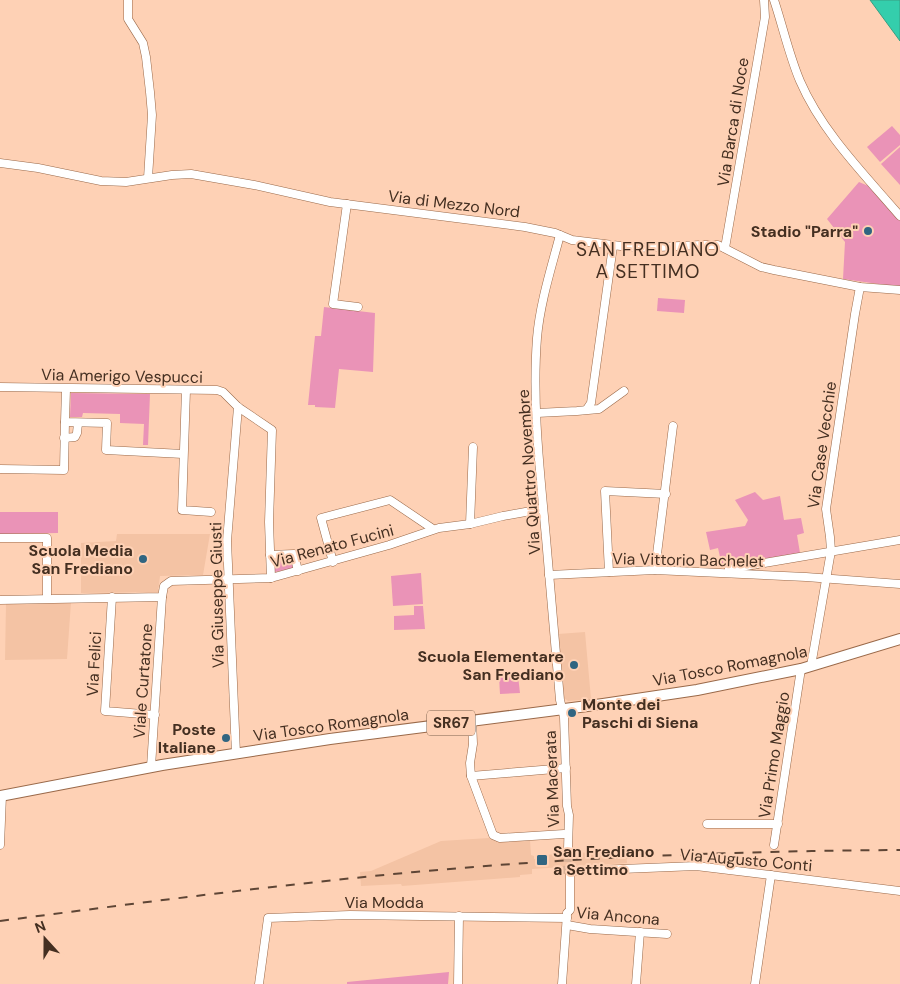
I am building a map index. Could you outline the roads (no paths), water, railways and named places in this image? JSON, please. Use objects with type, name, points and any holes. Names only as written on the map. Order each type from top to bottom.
[{"type":"main road","name":"Via Tosco Romagnola","points":[[1,796],[151,767],[330,739],[697,690],[806,667],[900,639]]},
{"type":"street","points":[[128,0],[128,19],[142,43],[146,57],[150,92],[152,115],[148,178]]},
{"type":"street","name":"Via Barca di Noce","points":[[725,248],[765,17],[764,0]]},
{"type":"street","points":[[774,0],[791,56],[808,97],[819,116],[848,155],[900,216]]},
{"type":"street","name":"Via di Mezzo Nord","points":[[0,163],[38,168],[101,181],[126,182],[187,174],[228,180],[347,204],[500,224],[560,235],[572,240],[613,246],[637,248],[713,245],[725,248],[767,269],[860,287],[900,290]]},
{"type":"street","points":[[347,204],[333,304],[358,307]]},
{"type":"street","name":"Via Quattro Novembre","points":[[560,235],[539,322],[536,359],[542,508],[560,700],[563,708]]},
{"type":"street","points":[[588,409],[591,403],[613,246]]},
{"type":"street","name":"Via Case Vecchie","points":[[806,667],[831,551],[826,509],[860,287]]},
{"type":"street","name":"Via Amerigo Vespucci","points":[[0,388],[220,391],[238,407],[272,430],[269,522],[270,554]]},
{"type":"street","points":[[0,469],[64,470],[66,389]]},
{"type":"street","points":[[186,390],[182,510],[211,512]]},
{"type":"street","points":[[537,412],[577,412],[602,408],[624,392]]},
{"type":"street","name":"Via Giuseppe Giusti","points":[[236,754],[227,541],[238,407]]},
{"type":"street","points":[[65,422],[107,423],[106,450],[183,454]]},
{"type":"street","points":[[64,438],[75,437],[78,433],[78,422]]},
{"type":"street","points":[[656,570],[673,426]]},
{"type":"street","points":[[470,524],[473,447]]},
{"type":"street","points":[[609,572],[606,491],[666,494]]},
{"type":"street","points":[[333,562],[321,518],[390,500],[433,529]]},
{"type":"street","name":"Via Renato Fucini","points":[[162,597],[164,586],[171,581],[271,578],[415,538],[433,529],[470,524],[542,508]]},
{"type":"street","points":[[0,538],[47,538],[47,598]]},
{"type":"street","points":[[720,572],[900,540]]},
{"type":"street","points":[[271,578],[270,554],[294,554],[298,571]]},
{"type":"street","name":"Via Vittorio Bachelet","points":[[549,575],[656,570],[825,578],[900,584]]},
{"type":"street","name":"Via Felici","points":[[112,597],[105,711],[155,715]]},
{"type":"street","points":[[0,600],[162,597]]},
{"type":"street","name":"Viale Curtatone","points":[[151,767],[162,597]]},
{"type":"street","name":"Via Primo Maggio","points":[[774,845],[806,667]]},
{"type":"street","name":"Via Macerata","points":[[563,708],[569,815],[568,849]]},
{"type":"street","points":[[472,720],[473,744],[470,776],[493,835],[500,838],[564,834]]},
{"type":"street","points":[[470,776],[566,768]]},
{"type":"street","points":[[0,845],[1,796]]},
{"type":"street","points":[[567,806],[573,812],[572,850],[570,852],[565,852],[563,849],[564,834],[567,806]]},
{"type":"street","points":[[707,824],[778,824]]},
{"type":"street","name":"Via Augusto Conti","points":[[567,919],[569,873],[696,866],[900,891]]},
{"type":"street","points":[[755,984],[771,875]]},
{"type":"street","name":"Via Modda","points":[[259,984],[268,918],[289,916],[459,916],[567,919]]},
{"type":"street","points":[[458,984],[459,916]]},
{"type":"street","points":[[562,984],[567,919]]},
{"type":"street","name":"Via Ancona","points":[[567,919],[590,929],[668,934]]},
{"type":"street","points":[[636,984],[640,932]]},
{"type":"water","points":[[870,0],[900,0],[900,41]]},
{"type":"tunnel","points":[[567,874],[568,849]]},
{"type":"railway","points":[[0,921],[259,888],[536,862],[657,856],[900,850]]},
{"type":"place","name":"Stadio \"Parra\"","points":[[868,231]]},
{"type":"place","name":"Scuola Media San Frediano","points":[[143,559]]},
{"type":"place","name":"Scuola Elementare San Frediano","points":[[574,665]]},
{"type":"place","name":"Monte dei Paschi di Siena","points":[[572,713]]},
{"type":"place","name":"Poste Italiane","points":[[226,738]]},
{"type":"place","name":"San Frediano a Settimo","points":[[542,860]]},
{"type":"district","name":"SAN FREDIANO A SETTIMO","points":[[648,260]]}]
